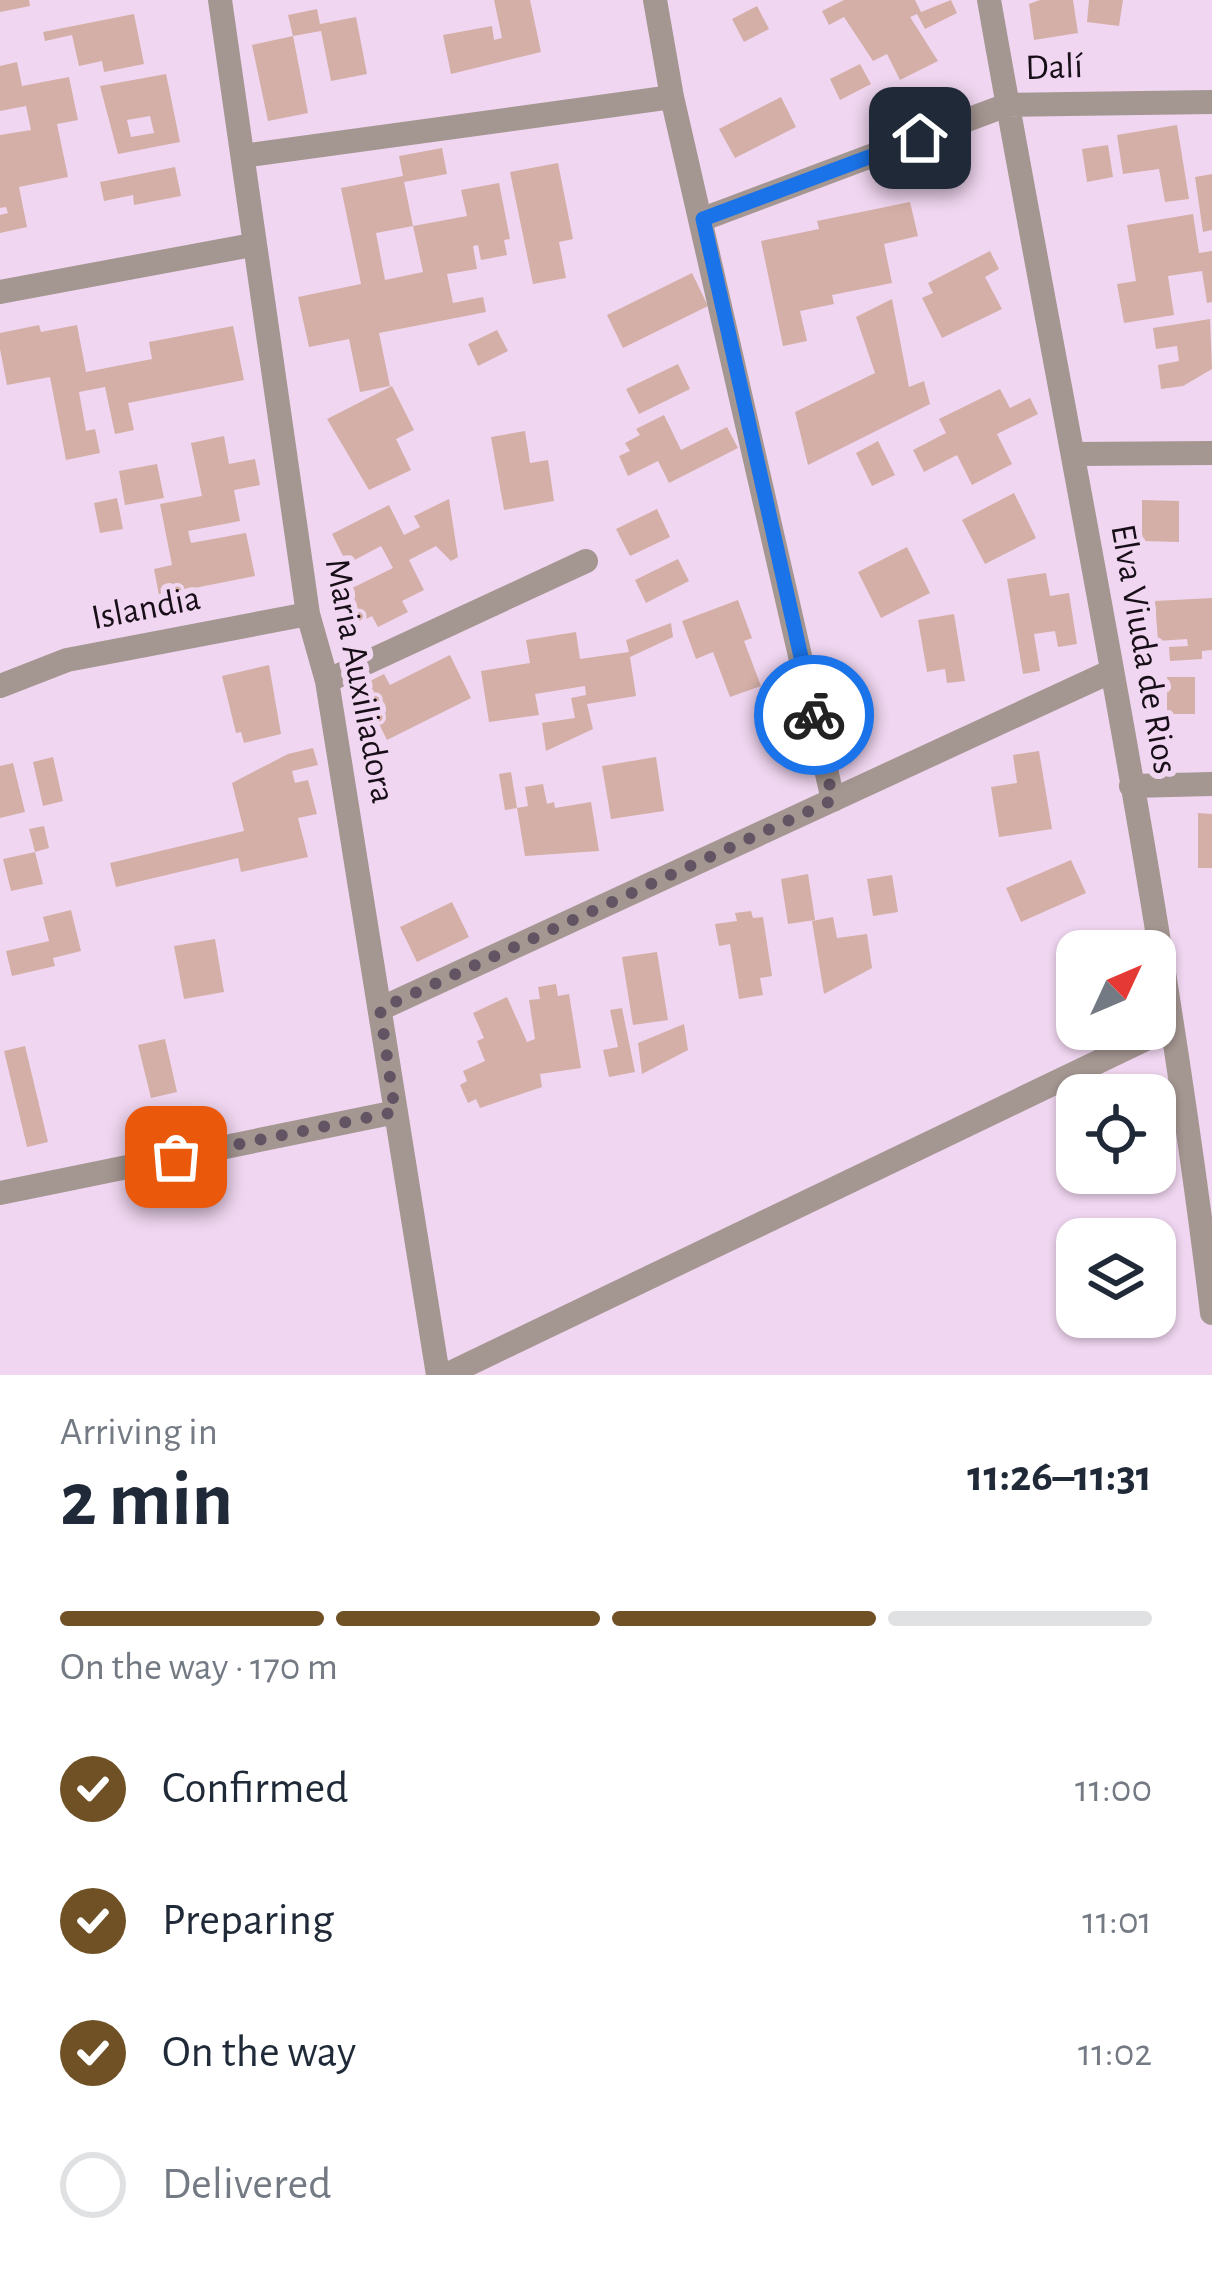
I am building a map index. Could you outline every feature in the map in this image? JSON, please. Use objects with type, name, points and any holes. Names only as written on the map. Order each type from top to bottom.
[{"type":"street","name":"Maria Auxiliadora","points":[[220,0],[308,614],[327,681],[442,1375]]},
{"type":"street","points":[[655,0],[672,97],[833,800]]},
{"type":"street","name":"Elva Viuda de Rios","points":[[989,0],[1074,454],[1155,930]]},
{"type":"street","points":[[243,156],[672,97]]},
{"type":"street","name":"Dalí","points":[[703,219],[1007,105],[1212,102]]},
{"type":"street","points":[[0,292],[252,245]]},
{"type":"street","points":[[1074,454],[1212,453]]},
{"type":"street","points":[[327,681],[586,561]]},
{"type":"street","name":"Islandia","points":[[0,686],[67,660],[308,614]]},
{"type":"street","points":[[380,1009],[1112,671]]},
{"type":"street","points":[[1131,786],[1212,784]]},
{"type":"street","points":[[442,1375],[1123,1050]]},
{"type":"street","name":"Elva Viuda de Rios","points":[[1175,1050],[1212,1313]]},
{"type":"street","points":[[0,1193],[395,1112]]},
{"type":"street","points":[[1186,1117],[1212,1115]]},
{"type":"building","points":[[0,0],[29,0],[30,6],[0,12]]},
{"type":"building","points":[[494,0],[530,0],[541,52],[451,74],[443,35],[492,26],[494,40],[502,38]]},
{"type":"building","points":[[844,0],[915,0],[921,12],[951,0],[957,13],[925,29],[917,14],[910,17],[938,61],[900,80],[887,54],[873,61],[844,17],[829,25],[822,11]]},
{"type":"building","points":[[1073,0],[1078,33],[1034,40],[1029,4]]},
{"type":"building","points":[[1089,0],[1123,0],[1119,26],[1087,22]]},
{"type":"building","points":[[757,6],[769,29],[744,42],[732,19]]},
{"type":"building","points":[[317,9],[320,24],[356,17],[367,74],[331,81],[321,31],[293,36],[288,15]]},
{"type":"building","points":[[134,14],[144,64],[104,72],[102,61],[79,66],[72,35],[45,41],[43,32]]},
{"type":"building","points":[[293,36],[308,113],[268,121],[252,45]]},
{"type":"building","points":[[17,62],[22,86],[69,77],[78,120],[57,124],[68,177],[19,187],[27,227],[0,233],[0,215],[8,213],[6,207],[0,208],[0,135],[31,130],[26,106],[0,111],[0,66]]},
{"type":"building","points":[[860,64],[871,84],[840,100],[830,79]]},
{"type":"building","points":[[166,74],[180,142],[118,154],[100,86]],"holes":[[[150,116],[154,133],[131,137],[127,120]]]},
{"type":"building","points":[[781,97],[796,127],[735,158],[719,129]]},
{"type":"building","points":[[1177,125],[1189,199],[1165,202],[1159,169],[1123,174],[1117,135]]},
{"type":"building","points":[[1108,145],[1113,177],[1087,182],[1082,149]]},
{"type":"building","points":[[442,148],[447,174],[404,182],[413,226],[467,216],[461,190],[499,183],[510,239],[504,240],[507,255],[481,260],[478,245],[473,246],[477,269],[447,274],[453,303],[483,297],[486,312],[379,333],[390,386],[360,392],[349,339],[309,347],[298,297],[361,284],[341,188],[403,176],[399,156]],"holes":[[[413,226],[423,272],[385,280],[376,233]]]},
{"type":"building","points":[[558,163],[573,239],[559,242],[566,278],[533,284],[510,172]]},
{"type":"building","points":[[175,167],[181,196],[134,205],[133,195],[104,201],[100,182]]},
{"type":"building","points":[[1212,174],[1212,230],[1203,232],[1195,177]]},
{"type":"building","points":[[910,202],[918,236],[884,244],[892,283],[832,295],[834,304],[800,311],[807,341],[783,346],[761,241],[819,229],[817,221]]},
{"type":"building","points":[[1193,214],[1199,253],[1212,251],[1212,302],[1207,303],[1202,271],[1168,276],[1174,315],[1124,323],[1117,284],[1136,281],[1127,225]]},
{"type":"building","points":[[990,251],[999,269],[985,277],[1002,309],[942,338],[922,298],[933,293],[928,283]]},
{"type":"building","points":[[692,273],[708,306],[623,348],[607,315]]},
{"type":"building","points":[[892,299],[909,387],[924,381],[930,404],[808,465],[795,412],[875,373],[856,317]]},
{"type":"building","points":[[1210,319],[1212,369],[1183,386],[1161,389],[1158,365],[1179,361],[1177,346],[1156,349],[1153,328]]},
{"type":"building","points":[[39,325],[41,332],[77,325],[86,372],[152,359],[149,342],[233,326],[244,380],[128,403],[134,430],[115,434],[105,387],[79,392],[86,431],[95,429],[100,453],[66,460],[50,377],[7,385],[0,333]]},
{"type":"building","points":[[497,330],[508,351],[478,366],[468,344]]},
{"type":"building","points":[[678,364],[690,389],[639,414],[626,389]]},
{"type":"building","points":[[392,386],[414,430],[396,439],[411,470],[369,490],[327,419]]},
{"type":"building","points":[[1000,389],[1010,408],[1030,398],[1038,414],[997,434],[1012,464],[972,485],[957,455],[924,472],[913,450],[946,433],[939,419]]},
{"type":"building","points":[[664,415],[681,450],[727,427],[738,448],[669,483],[658,461],[628,476],[619,456],[630,451],[625,443],[640,435],[636,429]]},
{"type":"building","points":[[525,431],[530,463],[548,460],[554,501],[504,510],[491,437]]},
{"type":"building","points":[[224,436],[229,464],[255,459],[260,485],[234,490],[240,521],[188,531],[191,543],[246,533],[255,576],[159,595],[154,569],[172,565],[160,504],[202,496],[191,443]]},
{"type":"building","points":[[878,441],[895,475],[872,486],[856,453]]},
{"type":"building","points":[[157,464],[164,498],[125,505],[119,471]]},
{"type":"building","points":[[1014,493],[1036,538],[985,564],[962,520]]},
{"type":"building","points":[[117,498],[123,529],[100,533],[94,503]]},
{"type":"building","points":[[449,499],[458,557],[451,561],[436,546],[409,560],[424,590],[402,601],[408,612],[378,627],[372,616],[358,623],[342,593],[393,568],[381,546],[347,564],[332,534],[389,505],[404,535],[420,527],[414,516]]},
{"type":"building","points":[[1142,500],[1179,501],[1179,542],[1142,541]]},
{"type":"building","points":[[657,509],[670,537],[630,556],[616,529]]},
{"type":"building","points":[[907,547],[930,593],[881,618],[858,572]]},
{"type":"building","points":[[678,559],[689,581],[646,603],[635,580]]},
{"type":"building","points":[[1046,573],[1050,596],[1069,593],[1077,644],[1058,647],[1055,631],[1034,634],[1040,671],[1023,674],[1007,579]]},
{"type":"building","points":[[1212,598],[1212,650],[1202,651],[1202,659],[1170,661],[1169,647],[1188,646],[1187,639],[1158,641],[1155,601]]},
{"type":"building","points":[[738,600],[752,638],[744,641],[761,686],[730,697],[713,652],[696,659],[682,621]]},
{"type":"building","points":[[954,614],[965,681],[947,683],[945,669],[927,672],[918,620]]},
{"type":"building","points":[[671,623],[673,637],[630,657],[636,696],[587,704],[593,729],[546,751],[542,723],[575,718],[571,698],[586,695],[585,686],[535,694],[539,715],[489,722],[481,671],[530,663],[526,640],[576,632],[580,659],[629,652],[626,640]]},
{"type":"building","points":[[450,655],[471,698],[387,740],[360,686],[384,674],[390,685]]},
{"type":"building","points":[[269,665],[281,734],[244,743],[241,732],[236,733],[222,676]]},
{"type":"building","points":[[1167,677],[1195,677],[1195,714],[1167,714]]},
{"type":"building","points":[[313,748],[318,765],[292,771],[295,783],[308,780],[317,814],[298,818],[308,857],[241,872],[238,858],[116,887],[110,863],[244,831],[232,783],[288,754]]},
{"type":"building","points":[[1039,751],[1052,829],[999,837],[991,787],[1017,783],[1013,755]]},
{"type":"building","points":[[53,757],[63,801],[43,806],[33,762]]},
{"type":"building","points":[[656,757],[664,811],[611,819],[602,766]]},
{"type":"building","points":[[13,763],[25,812],[0,818],[0,766]]},
{"type":"building","points":[[511,772],[517,808],[505,810],[499,774]]},
{"type":"building","points":[[543,784],[547,804],[554,802],[555,808],[591,802],[599,851],[525,856],[517,808],[528,806],[525,787]]},
{"type":"building","points":[[1198,813],[1212,814],[1212,868],[1198,868]]},
{"type":"building","points":[[44,826],[49,848],[35,852],[29,829]]},
{"type":"building","points":[[35,852],[43,884],[11,891],[3,859]]},
{"type":"building","points":[[1071,860],[1086,893],[1021,922],[1006,888]]},
{"type":"building","points":[[808,874],[815,920],[788,924],[781,879]]},
{"type":"building","points":[[892,875],[898,912],[873,916],[867,879]]},
{"type":"building","points":[[452,902],[469,937],[417,962],[400,927]]},
{"type":"building","points":[[71,910],[81,951],[53,958],[55,966],[12,976],[6,951],[49,941],[43,917]]},
{"type":"building","points":[[751,911],[753,918],[763,917],[772,976],[760,978],[763,995],[739,999],[730,944],[719,946],[715,924],[737,921],[735,913]]},
{"type":"building","points":[[833,917],[837,938],[867,934],[872,968],[824,994],[812,921]]},
{"type":"building","points":[[215,939],[224,992],[184,999],[174,946]]},
{"type":"building","points":[[657,952],[668,1020],[633,1025],[622,957]]},
{"type":"building","points":[[556,984],[558,996],[569,994],[581,1068],[540,1074],[542,1087],[480,1108],[476,1099],[468,1103],[460,1085],[467,1081],[463,1071],[485,1061],[477,1041],[484,1038],[473,1013],[507,997],[527,1042],[535,1039],[529,1000],[540,999],[538,987]]},
{"type":"building","points":[[622,1008],[635,1072],[609,1077],[603,1050],[618,1047],[610,1010]]},
{"type":"building","points":[[684,1024],[688,1050],[642,1074],[638,1043]]},
{"type":"building","points":[[165,1039],[177,1092],[151,1098],[138,1045]]},
{"type":"building","points":[[25,1046],[48,1142],[27,1147],[4,1051]]},
{"type":"way so far","points":[[176,1157],[395,1112],[380,1009],[833,800],[814,715]]},
{"type":"route","points":[[814,715],[703,219],[920,138]]}]
